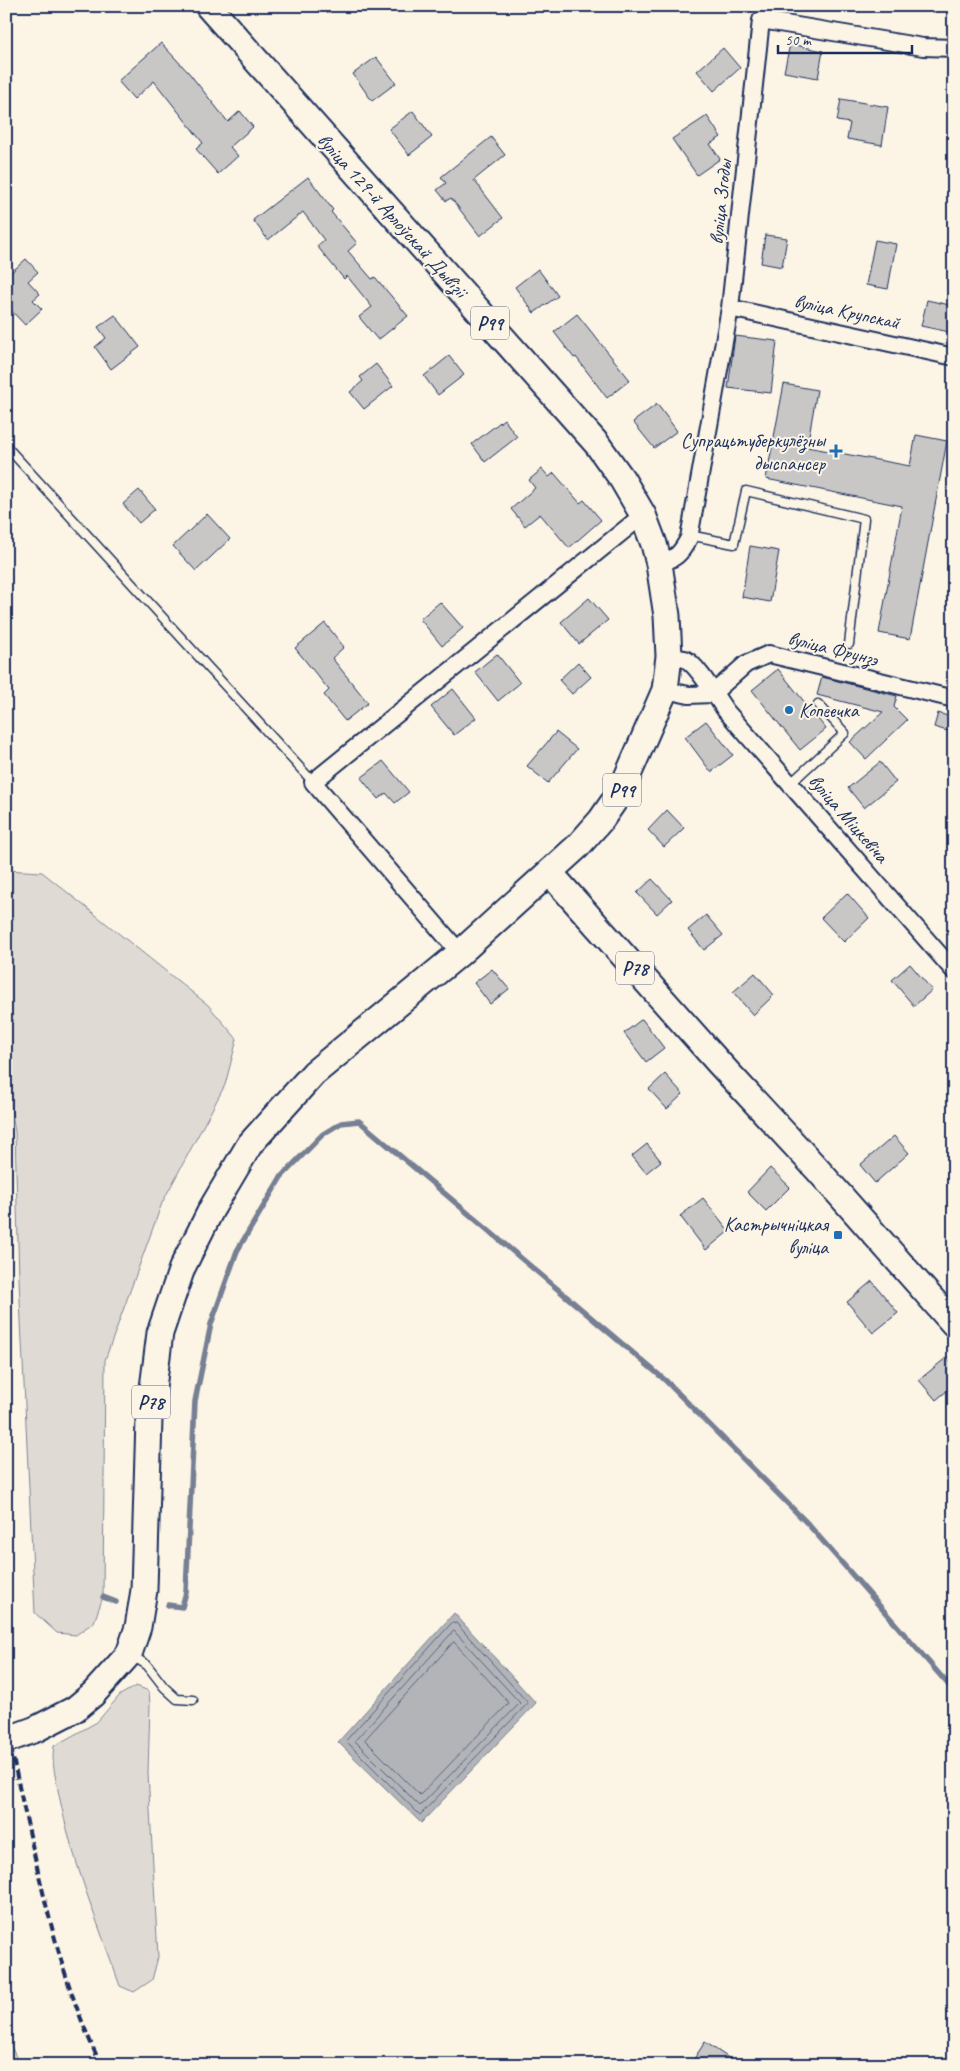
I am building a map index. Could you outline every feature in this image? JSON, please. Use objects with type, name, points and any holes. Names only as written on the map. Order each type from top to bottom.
[{"type":"main road","name":"вуліца 129-й Арлоўскай Дывізіі","points":[[208,6],[597,444],[622,479],[643,515],[659,564],[667,616],[670,656],[665,690],[621,791],[601,820],[550,873]]},
{"type":"main road","name":"Р78","points":[[6,1740],[36,1729],[75,1709],[108,1679],[129,1654],[138,1627],[144,1590],[149,1418],[160,1333],[182,1268],[212,1208],[250,1144],[314,1073],[460,953],[550,873],[954,1324]]},
{"type":"street","name":"вуліца Згоды","points":[[659,564],[675,558],[682,552],[689,535],[730,308],[762,13],[924,47],[954,48]]},
{"type":"street","name":"вуліца Крупскай","points":[[730,308],[954,357]]},
{"type":"street","points":[[460,953],[313,782],[643,515]]},
{"type":"street","name":"вуліца Фрунзэ","points":[[712,694],[746,664],[769,654],[954,699]]},
{"type":"street","name":"вуліца Міцкевіча","points":[[670,656],[686,660],[699,672],[712,694],[954,971]]},
{"type":"street","points":[[665,690],[689,695],[712,694]]},
{"type":"lane","points":[[6,446],[313,782]]},
{"type":"lane","points":[[689,535],[734,544],[746,491],[864,519],[849,644]]},
{"type":"lane","points":[[791,784],[845,733],[818,704]]},
{"type":"lane","points":[[129,1654],[147,1665],[164,1687],[177,1699],[193,1700]]},
{"type":"shaded area","points":[[6,870],[42,872],[208,1005],[237,1039],[225,1085],[162,1203],[105,1360],[103,1597],[94,1622],[76,1635],[57,1633],[35,1613],[19,1279],[15,1132],[6,1075]]},
{"type":"shaded area","points":[[136,1686],[149,1691],[148,1773],[158,1957],[152,1980],[134,1992],[120,1986],[86,1892],[64,1820],[53,1759],[54,1746],[97,1722],[120,1695]]},
{"type":"shaded area","points":[[6,2036],[20,2065],[6,2065]]},
{"type":"water","points":[[454,1613],[536,1703],[421,1823],[338,1742]]},
{"type":"building","points":[[161,43],[189,73],[228,122],[240,111],[253,127],[230,147],[238,156],[218,174],[196,149],[203,143],[154,81],[134,99],[118,81]]},
{"type":"building","points":[[790,44],[823,51],[818,78],[784,72]]},
{"type":"building","points":[[723,48],[740,68],[714,91],[697,71]]},
{"type":"building","points":[[376,57],[396,83],[372,101],[353,74]]},
{"type":"building","points":[[841,99],[888,107],[882,145],[847,139],[850,123],[837,121]]},
{"type":"building","points":[[413,111],[432,137],[409,155],[389,129]]},
{"type":"building","points":[[707,116],[721,137],[710,144],[720,159],[697,175],[672,139]]},
{"type":"building","points":[[491,137],[505,155],[474,180],[503,218],[480,236],[451,198],[446,201],[437,190],[446,183],[441,177]]},
{"type":"building","points":[[308,177],[333,210],[331,212],[357,243],[348,251],[372,279],[375,277],[408,316],[378,340],[359,317],[372,307],[347,276],[344,279],[317,246],[324,240],[303,212],[268,240],[253,220]]},
{"type":"building","points":[[765,235],[787,238],[782,267],[761,263]]},
{"type":"building","points":[[875,240],[896,244],[888,289],[866,285]]},
{"type":"building","points":[[26,259],[38,272],[28,281],[40,294],[33,300],[42,309],[25,325],[6,305],[6,277]]},
{"type":"building","points":[[538,269],[558,296],[534,313],[515,287]]},
{"type":"building","points":[[927,300],[954,306],[954,333],[921,326]]},
{"type":"building","points":[[577,314],[630,380],[607,398],[576,357],[574,358],[554,332]]},
{"type":"building","points":[[115,315],[140,347],[111,369],[95,347],[106,338],[98,327]]},
{"type":"building","points":[[735,336],[777,341],[771,393],[728,388]]},
{"type":"building","points":[[449,356],[464,375],[438,395],[424,376]]},
{"type":"building","points":[[376,364],[393,386],[364,409],[350,392],[363,381],[360,377]]},
{"type":"building","points":[[784,384],[817,390],[807,447],[910,466],[916,435],[947,441],[910,639],[879,633],[902,506],[766,479]]},
{"type":"building","points":[[657,404],[677,431],[654,448],[633,422]]},
{"type":"building","points":[[504,419],[517,437],[485,462],[472,444]]},
{"type":"building","points":[[542,469],[549,477],[554,473],[580,503],[584,500],[601,520],[569,548],[540,514],[525,526],[511,509],[535,488],[529,480]]},
{"type":"building","points":[[139,490],[155,509],[139,523],[123,504]]},
{"type":"building","points":[[207,514],[230,539],[196,571],[173,546]]},
{"type":"building","points":[[750,546],[779,551],[770,602],[742,597]]},
{"type":"building","points":[[589,598],[608,620],[579,644],[561,622]]},
{"type":"building","points":[[440,602],[463,628],[442,646],[420,619]]},
{"type":"building","points":[[325,623],[344,647],[332,658],[368,703],[345,721],[324,695],[329,690],[295,648]]},
{"type":"building","points":[[497,654],[520,683],[498,701],[475,672]]},
{"type":"building","points":[[578,662],[591,677],[572,694],[559,680]]},
{"type":"building","name":"Копеечка","points":[[778,669],[826,729],[800,750],[752,690]]},
{"type":"building","points":[[822,677],[897,696],[894,707],[907,720],[866,759],[850,742],[883,712],[817,695]]},
{"type":"building","points":[[453,689],[476,718],[454,735],[431,707]]},
{"type":"building","points":[[938,713],[954,718],[954,733],[934,727]]},
{"type":"building","points":[[706,721],[733,755],[711,772],[685,737]]},
{"type":"building","points":[[556,732],[577,749],[548,783],[527,766]]},
{"type":"building","points":[[383,761],[409,792],[395,803],[386,793],[378,799],[361,778]]},
{"type":"building","points":[[880,762],[896,782],[864,808],[848,788]]},
{"type":"building","points":[[667,810],[684,828],[664,847],[648,830]]},
{"type":"building","points":[[652,879],[672,900],[657,914],[637,893]]},
{"type":"building","points":[[847,893],[869,918],[844,942],[821,918]]},
{"type":"building","points":[[706,915],[723,935],[704,950],[688,930]]},
{"type":"building","points":[[910,964],[932,990],[914,1006],[892,980]]},
{"type":"building","points":[[492,969],[509,989],[490,1004],[474,983]]},
{"type":"building","points":[[755,973],[774,995],[753,1015],[733,992]]},
{"type":"building","points":[[642,1019],[664,1048],[646,1062],[624,1033]]},
{"type":"building","points":[[665,1074],[683,1094],[667,1109],[649,1089]]},
{"type":"building","points":[[894,1136],[909,1153],[875,1183],[860,1165]]},
{"type":"building","points":[[647,1144],[661,1161],[646,1173],[632,1156]]},
{"type":"building","points":[[770,1168],[790,1187],[766,1211],[747,1192]]},
{"type":"building","points":[[703,1198],[729,1231],[706,1250],[680,1216]]},
{"type":"building","points":[[872,1281],[898,1313],[873,1333],[847,1302]]},
{"type":"building","points":[[947,1357],[954,1366],[954,1385],[936,1400],[919,1380]]},
{"type":"building","points":[[705,2042],[739,2065],[690,2065]]},
{"type":"waterway","points":[[168,1605],[182,1607],[186,1592],[195,1401],[211,1324],[237,1251],[281,1177],[323,1134],[341,1123],[359,1121],[665,1380],[807,1523],[954,1691]]},
{"type":"waterway","points":[[103,1597],[116,1602]]},
{"type":"railway","points":[[6,1724],[54,1937],[79,2015],[101,2065]]},
{"type":"place","name":"Супрацьтуберкулёзны дыспансер","points":[[836,451]]},
{"type":"place","name":"Копеечка","points":[[789,710]]},
{"type":"place","name":"Кастрычніцкая вуліца","points":[[838,1235]]}]
